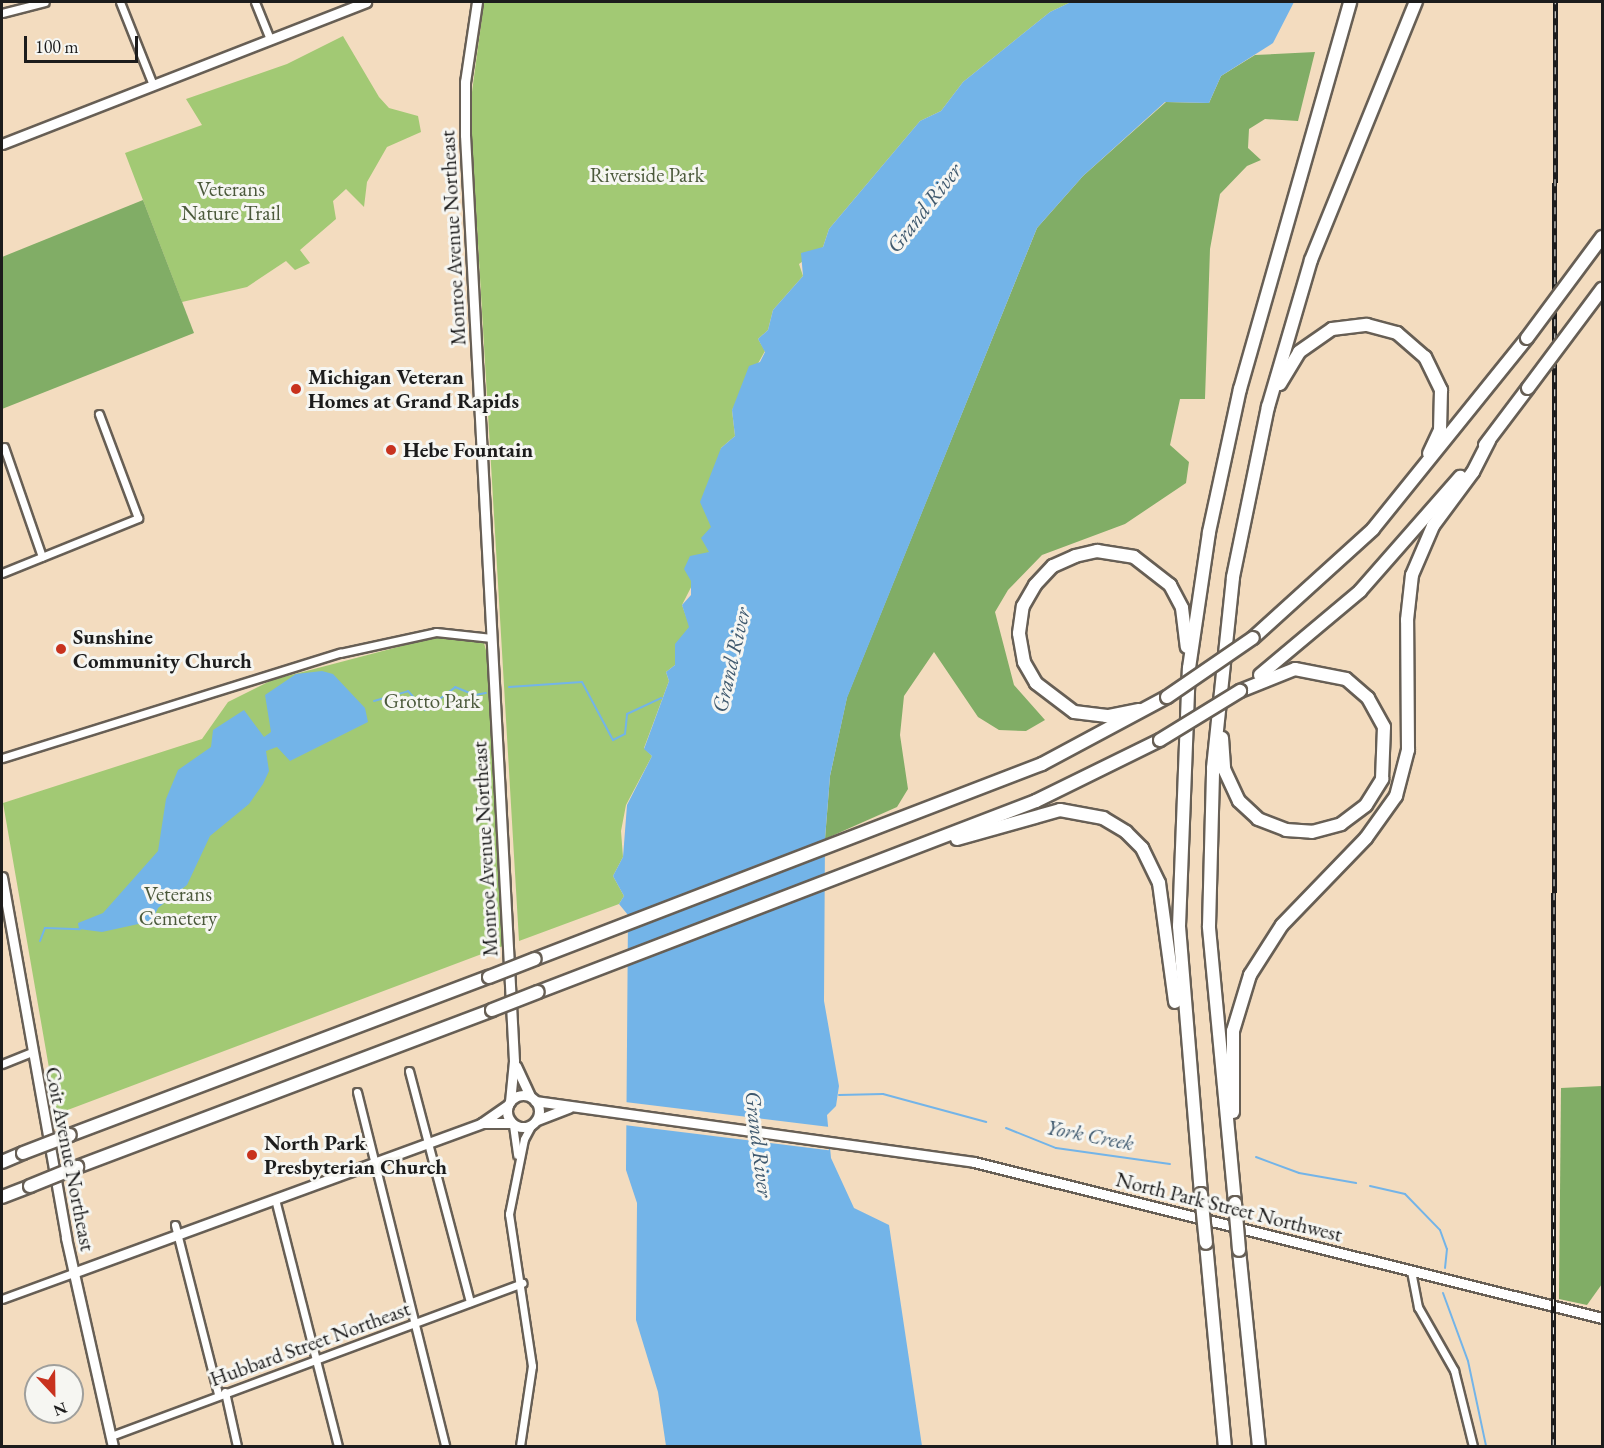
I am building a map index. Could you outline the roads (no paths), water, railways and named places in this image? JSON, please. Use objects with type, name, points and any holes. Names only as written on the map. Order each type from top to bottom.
[{"type":"highway","points":[[1187,1066],[1179,852],[1189,668],[1209,532],[1240,389],[1350,2]]},
{"type":"highway","points":[[1259,1446],[1209,926],[1219,676],[1268,407],[1311,260],[1416,2]]},
{"type":"highway","points":[[2,1162],[1042,764],[1162,700],[1254,638],[1320,582],[1409,487],[1527,338],[1602,237]]},
{"type":"highway","points":[[1240,691],[1360,591],[1489,440],[1602,289]]},
{"type":"highway","points":[[1268,407],[1292,361],[1313,339],[1351,325],[1397,333],[1425,357],[1436,375],[1443,409],[1436,440],[1409,487]]},
{"type":"highway","points":[[1234,1200],[1231,1055],[1239,1005],[1250,975],[1282,925],[1366,838],[1395,796],[1408,750],[1407,620],[1412,575],[1433,526],[1473,472],[1489,440]]},
{"type":"highway","points":[[1162,700],[1107,716],[1074,712],[1047,696],[1024,662],[1019,633],[1023,606],[1035,585],[1053,566],[1075,555],[1097,551],[1134,557],[1170,585],[1182,609],[1189,668]]},
{"type":"highway","points":[[2,1197],[1059,792],[1160,740],[1240,691],[1281,672],[1304,668],[1338,675],[1360,690],[1381,720],[1387,746],[1382,779],[1366,805],[1341,824],[1305,832],[1274,826],[1248,810],[1224,769],[1219,676]]},
{"type":"highway","points":[[900,853],[1050,811],[1084,812],[1120,828],[1142,848],[1159,882],[1187,1066],[1225,1446]]},
{"type":"main road","points":[[2,144],[366,2]]},
{"type":"main road","name":"Monroe Avenue Northeast","points":[[477,2],[472,26],[465,135],[514,1060],[509,1103],[512,1124]]},
{"type":"main road","name":"Monroe Avenue Northeast","points":[[472,26],[483,2]]},
{"type":"main road","name":"Coit Avenue Northeast","points":[[2,877],[73,1273],[113,1446]]},
{"type":"main road","name":"Monroe Avenue Northeast","points":[[514,1060],[533,1099],[535,1122]]},
{"type":"main road","points":[[73,1273],[176,1230],[275,1199],[482,1123],[509,1103],[533,1099]]},
{"type":"main road","name":"North Park Street Northwest","points":[[533,1099],[571,1108],[845,1142],[974,1162],[1602,1318]]},
{"type":"main road","points":[[482,1123],[535,1122],[571,1108]]},
{"type":"street","points":[[2,13],[45,2]]},
{"type":"street","points":[[120,2],[153,85]]},
{"type":"street","points":[[255,2],[270,39]]},
{"type":"street","points":[[2,573],[138,518],[99,414]]},
{"type":"street","points":[[4,447],[42,557]]},
{"type":"street","points":[[2,758],[330,655],[436,632],[492,638]]},
{"type":"street","points":[[2,1064],[32,1052]]},
{"type":"street","points":[[409,1071],[470,1302]]},
{"type":"street","points":[[357,1092],[445,1446]]},
{"type":"street","points":[[520,1446],[532,1366],[522,1283],[509,1214],[518,1162],[535,1122]]},
{"type":"street","points":[[512,1124],[518,1162]]},
{"type":"street","points":[[275,1199],[338,1446]]},
{"type":"street","points":[[176,1230],[237,1446]]},
{"type":"street","points":[[1411,1271],[1418,1307],[1454,1370],[1473,1446]]},
{"type":"street","points":[[2,1299],[73,1273]]},
{"type":"street","name":"Hubbard Street Northeast","points":[[111,1436],[522,1283]]},
{"type":"water","name":"Grand River","points":[[1071,2],[1294,2],[1273,43],[1221,76],[1209,103],[1165,102],[1083,176],[1037,228],[847,698],[830,776],[825,839],[824,1001],[839,1086],[836,1106],[827,1115],[831,1158],[854,1208],[889,1225],[922,1446],[666,1446],[658,1392],[636,1320],[637,1203],[626,1170],[628,915],[619,904],[624,896],[613,876],[623,857],[627,805],[652,756],[644,749],[669,681],[666,672],[675,665],[675,644],[689,627],[682,605],[691,595],[691,581],[684,569],[690,556],[709,552],[701,538],[711,527],[700,502],[721,448],[735,436],[732,410],[749,366],[760,362],[765,352],[758,339],[768,330],[773,310],[803,276],[801,253],[823,247],[829,229],[920,121],[941,111],[963,82],[1050,12]]},
{"type":"water","points":[[322,671],[333,674],[365,708],[368,722],[290,761],[277,747],[266,751],[269,771],[263,784],[249,804],[210,836],[187,885],[158,908],[152,921],[102,932],[79,929],[78,923],[103,913],[158,851],[166,799],[178,770],[211,747],[213,730],[244,710],[264,737],[271,732],[265,695],[296,674]]},
{"type":"waterway","points":[[509,687],[582,682],[613,740],[625,734],[627,714],[661,698]]},
{"type":"waterway","points":[[374,701],[408,691],[425,710],[455,687],[475,695],[486,693]]},
{"type":"waterway","points":[[40,941],[45,928],[80,929]]},
{"type":"waterway","name":"York Creek","points":[[839,1095],[883,1094],[986,1122]]},
{"type":"waterway","name":"York Creek","points":[[1006,1128],[1056,1148],[1170,1164]]},
{"type":"waterway","name":"York Creek","points":[[1256,1157],[1299,1173],[1356,1183]]},
{"type":"waterway","name":"York Creek","points":[[1370,1186],[1405,1194],[1440,1230],[1447,1249],[1445,1268]]},
{"type":"waterway","name":"York Creek","points":[[1443,1293],[1468,1361],[1486,1446]]},
{"type":"railway","points":[[1553,1446],[1555,2]]},
{"type":"place","name":"Michigan Veteran Homes at Grand Rapids","points":[[296,389]]},
{"type":"place","name":"Hebe Fountain","points":[[391,450]]},
{"type":"place","name":"Sunshine Community Church","points":[[61,649]]},
{"type":"place","name":"North Park Presbyterian Church","points":[[252,1155]]},
{"type":"park label","name":"Riverside Park","points":[[647,175]]},
{"type":"park label","name":"Veterans Nature Trail","points":[[231,201]]},
{"type":"park label","name":"Grotto Park","points":[[432,701]]},
{"type":"park label","name":"Veterans Cemetery","points":[[178,906]]}]
